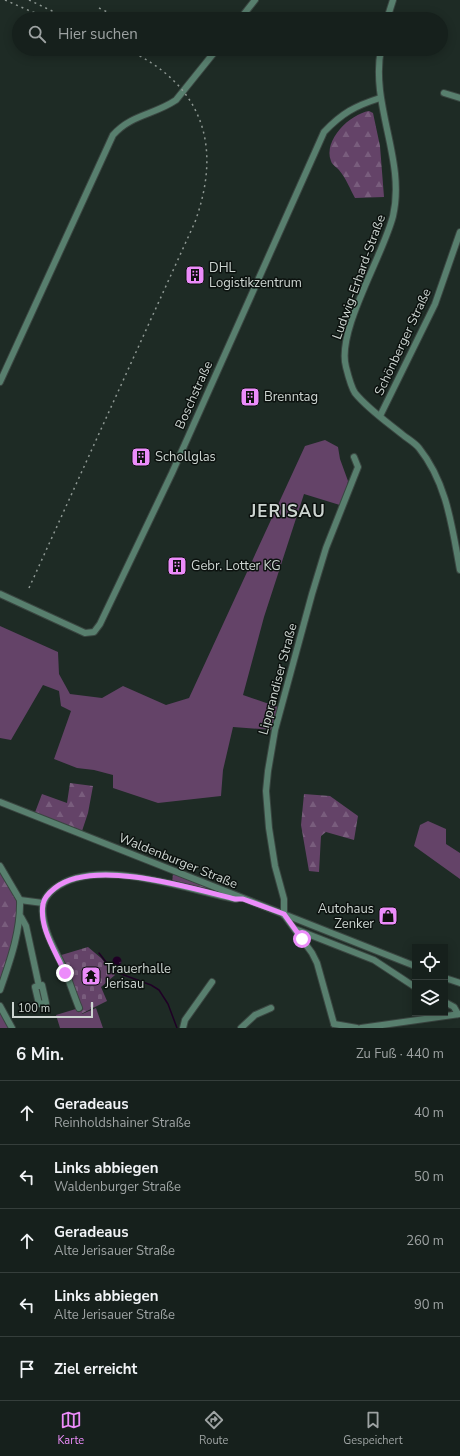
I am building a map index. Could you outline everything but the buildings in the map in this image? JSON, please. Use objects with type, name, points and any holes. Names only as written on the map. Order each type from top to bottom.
[{"type":"street","points":[[246,12],[255,0]]},
{"type":"street","points":[[389,12],[393,0]]},
{"type":"street","points":[[0,382],[110,139],[121,126],[130,120],[168,106],[176,100],[211,56]]},
{"type":"street","name":"Ludwig-Erhard-Straße","points":[[380,56],[380,98],[393,161],[396,192],[393,216],[382,251],[352,319],[344,345],[345,366],[355,392],[380,416],[418,447],[433,468],[444,491],[457,536],[460,570]]},
{"type":"street","points":[[444,93],[460,98]]},
{"type":"street","name":"Boschstraße","points":[[0,594],[86,633],[94,632],[100,624],[172,473],[324,132],[340,115],[360,104],[380,98]]},
{"type":"street","name":"Schönberger Straße","points":[[380,416],[435,304],[460,232]]},
{"type":"street","name":"Lipprandiser Straße","points":[[284,914],[284,899],[269,828],[266,791],[268,771],[275,730],[312,594],[326,548],[358,467],[354,457]]},
{"type":"street","name":"Waldenburger Straße","points":[[0,802],[412,965]]},
{"type":"street","points":[[0,866],[20,900],[21,917],[26,926],[39,986]]},
{"type":"street","points":[[79,1008],[46,931],[42,915],[43,903],[48,893],[59,885],[72,878],[96,875],[121,875],[235,899],[243,899]]},
{"type":"street","points":[[20,900],[43,903]]},
{"type":"street","points":[[284,914],[316,963],[331,1026],[357,1028]]},
{"type":"street","points":[[0,990],[12,955],[17,926],[21,917]]},
{"type":"street","points":[[295,929],[374,960],[412,985]]},
{"type":"street","points":[[448,979],[460,983]]},
{"type":"street","points":[[183,1028],[185,1020],[212,982]]},
{"type":"street","points":[[361,1028],[459,1014],[454,1007],[448,1004]]},
{"type":"street","points":[[0,1006],[12,1028]]},
{"type":"street","points":[[241,1028],[255,1015],[271,1008]]},
{"type":"green space","points":[[369,111],[373,113],[380,146],[384,197],[355,198],[344,176],[333,165],[330,153],[331,145],[334,137],[340,129],[354,117]]},
{"type":"green space","points":[[325,440],[338,447],[340,459],[348,481],[343,506],[304,494],[264,617],[243,695],[281,708],[275,730],[233,727],[223,770],[221,796],[158,803],[113,788],[113,775],[94,770],[77,768],[54,759],[71,711],[61,706],[59,691],[43,685],[11,740],[0,738],[0,626],[58,652],[59,674],[70,694],[102,698],[123,686],[166,705],[189,698],[305,446]]},
{"type":"green space","points":[[70,783],[93,786],[88,813],[81,834],[34,815],[42,794],[67,803]]},
{"type":"green space","points":[[304,794],[330,796],[358,816],[354,840],[326,832],[321,836],[319,872],[309,871],[301,825]]},
{"type":"green space","points":[[428,821],[446,829],[446,844],[460,853],[460,879],[414,846],[420,825]]},
{"type":"green space","points":[[0,866],[20,900],[21,917],[0,990]]},
{"type":"green space","points":[[173,874],[208,888],[203,890],[172,883]]},
{"type":"green space","points":[[88,947],[101,958],[115,975],[101,987],[107,1001],[81,1014],[58,956]]},
{"type":"green space","points":[[79,1008],[82,1014],[96,1008],[103,1028],[60,1028],[56,1015]]},
{"type":"green space","points":[[0,1010],[11,1028],[0,1028]]},
{"type":"water","points":[[115,957],[119,957],[121,961],[119,965],[115,965],[113,963],[113,959]]},
{"type":"waterway","points":[[99,953],[113,971],[151,985],[159,990],[168,1004],[177,1028]]},
{"type":"railway","points":[[5,0],[33,12]]},
{"type":"railway","points":[[29,0],[54,12]]},
{"type":"railway","points":[[99,8],[107,12]]},
{"type":"railway","points":[[29,588],[195,222],[203,194],[207,167],[206,142],[200,119],[189,99],[173,80],[152,63],[139,56]]},
{"type":"place","name":"DHL Logistikzentrum","points":[[195,275]]},
{"type":"place","name":"Brenntag","points":[[250,397]]},
{"type":"place","name":"Schollglas","points":[[141,457]]},
{"type":"place","name":"Gebr. Lotter KG","points":[[177,566]]},
{"type":"place","name":"Autohaus Zenker","points":[[388,916]]},
{"type":"place","name":"Trauerhalle Jerisau","points":[[91,976]]},
{"type":"district","name":"JERISAU","points":[[288,511]]},
{"type":"route","points":[[65,973],[46,931],[42,915],[43,903],[48,893],[72,878],[96,875],[121,875],[235,899],[243,899],[284,914],[302,939]]}]
